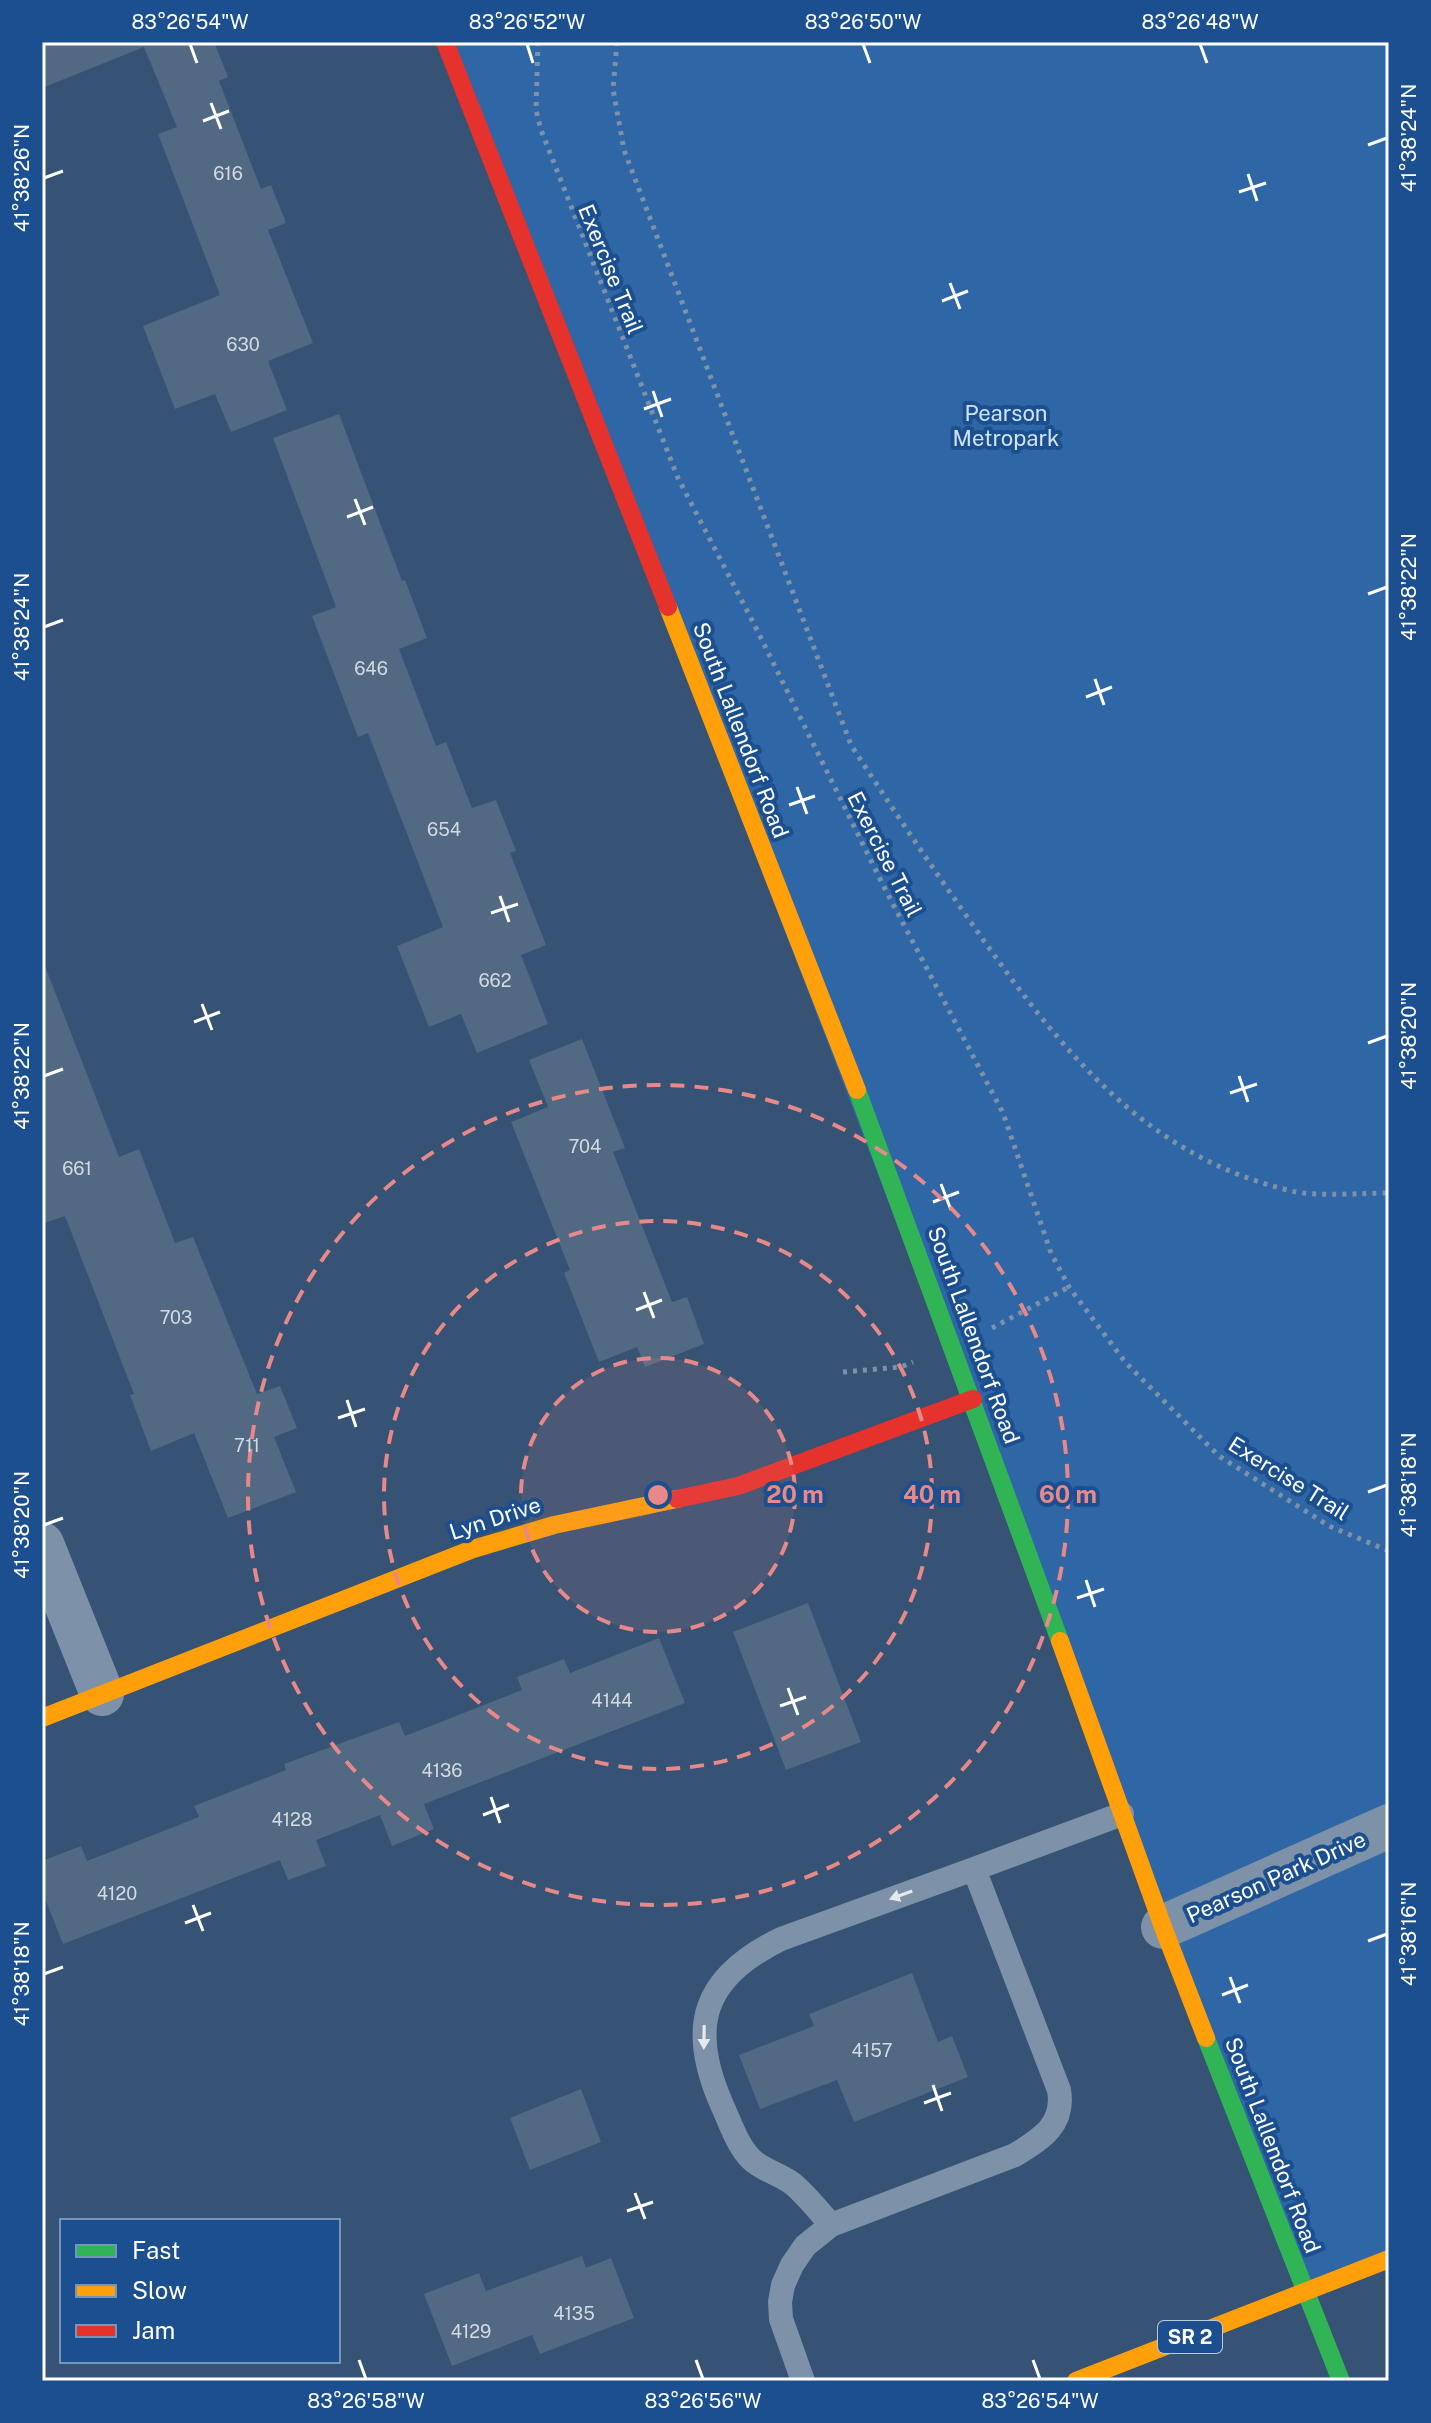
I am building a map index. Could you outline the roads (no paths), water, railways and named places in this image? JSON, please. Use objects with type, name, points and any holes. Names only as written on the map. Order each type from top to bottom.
[{"type":"main road","name":"South Lallendorf Road","points":[[445,42],[848,1066],[973,1399],[1163,1927],[1341,2381]]},
{"type":"main road","name":"Lyn Drive","points":[[42,1718],[486,1545],[554,1525],[738,1486],[973,1399]]},
{"type":"main road","name":"SR 2","points":[[1076,2381],[1389,2259]]},
{"type":"street","points":[[42,1544],[102,1694]]},
{"type":"street","name":"Pearson Park Drive","points":[[1163,1927],[1389,1826]]},
{"type":"lane","points":[[831,2225],[793,2184],[749,2157],[737,2139],[714,2086],[704,2053],[703,2027],[710,2003],[722,1983],[761,1949],[781,1939],[1122,1814]]},
{"type":"lane","points":[[803,2381],[781,2319],[780,2302],[783,2285],[805,2246],[831,2225],[1015,2155],[1042,2138],[1058,2117],[1062,2102],[1059,2090],[974,1869]]},
{"type":"park label","name":"Pearson Metropark","points":[[1006,426]]}]
